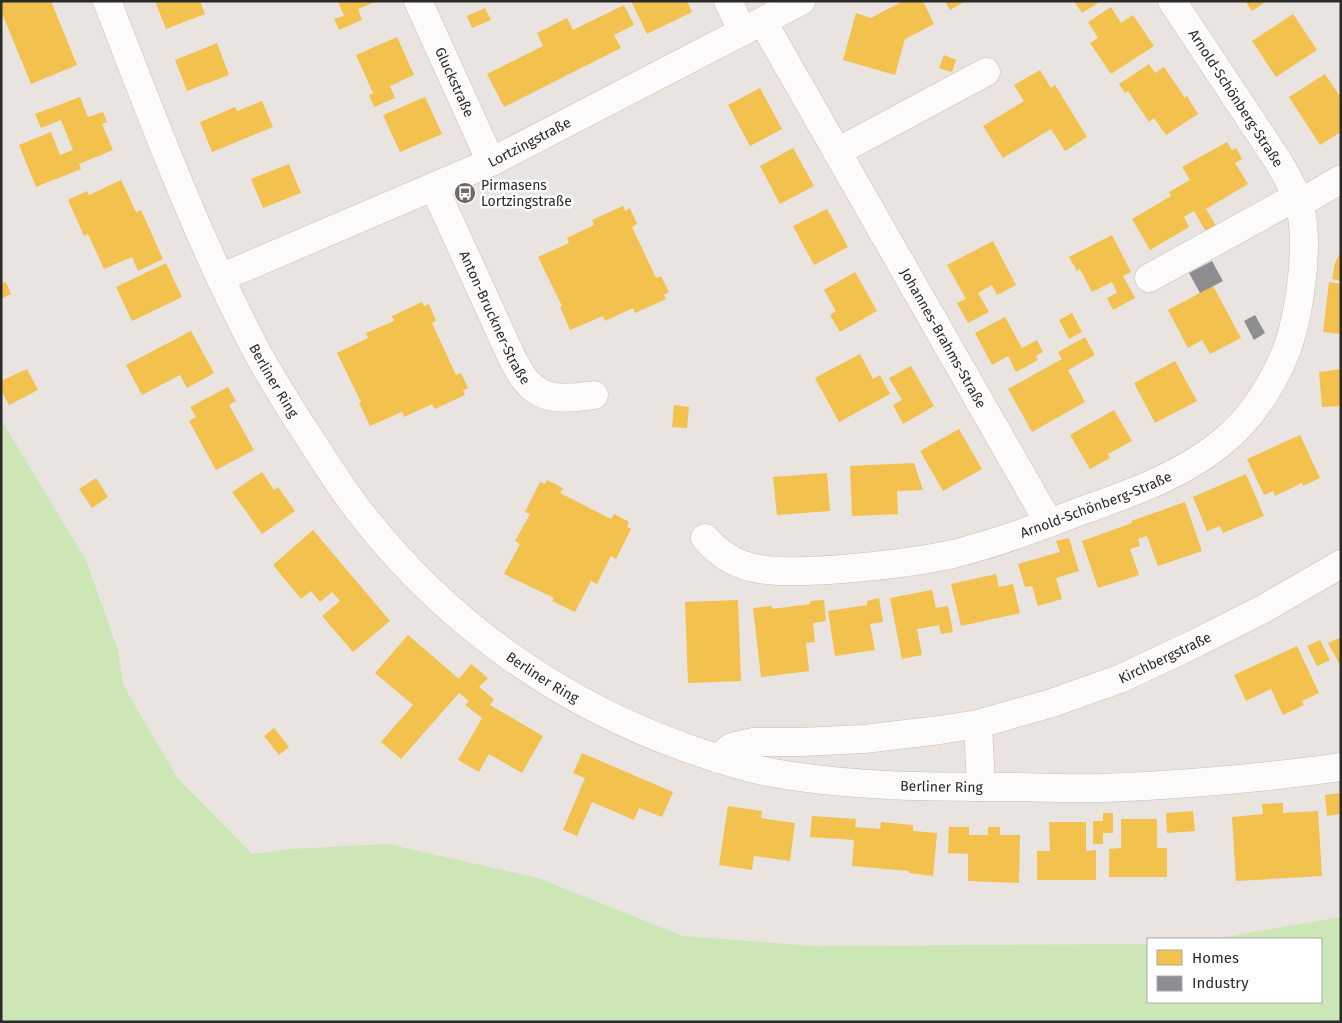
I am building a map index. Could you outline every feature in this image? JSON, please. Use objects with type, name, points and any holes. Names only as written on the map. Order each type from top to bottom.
[{"type":"street","name":"Berliner Ring","points":[[106,1],[178,182],[220,278],[286,402],[362,514],[401,561],[440,601],[524,668],[581,702],[644,733],[718,759],[771,773],[824,780],[876,784],[1100,788],[1212,781],[1341,767]]},
{"type":"street","name":"Gluckstraße","points":[[418,1],[491,162]]},
{"type":"street","name":"Johannes-Brahms-Straße","points":[[728,1],[753,27],[838,152],[1049,523]]},
{"type":"street","name":"Lortzingstraße","points":[[220,278],[491,162],[801,1]]},
{"type":"street","name":"Arnold-Schönberg-Straße","points":[[705,538],[718,552],[733,562],[758,569],[787,571],[821,571],[869,567],[952,554],[998,542],[1114,500],[1163,479],[1201,458],[1228,438],[1252,413],[1283,359],[1293,323],[1301,280],[1304,249],[1303,225],[1293,186],[1172,1]]},
{"type":"street","points":[[838,152],[986,72]]},
{"type":"street","points":[[1149,278],[1341,179]]},
{"type":"street","name":"Anton-Bruckner-Straße","points":[[434,187],[513,360],[530,385],[544,395],[568,399],[594,395]]},
{"type":"street","name":"Kirchbergstraße","points":[[718,759],[731,747],[752,742],[864,739],[978,724],[1052,703],[1122,678],[1265,608],[1341,564]]},
{"type":"street","points":[[978,724],[981,787]]},
{"type":"green space","points":[[1,420],[86,560],[118,650],[123,685],[178,779],[252,854],[291,849],[388,844],[538,878],[683,936],[813,946],[1147,944],[1147,1003],[1322,1003],[1322,938],[1219,938],[1341,917],[1341,1022],[1,1022]]},
{"type":"building: Homes","points":[[1,1],[51,1],[77,65],[31,84],[1,11]]},
{"type":"building: Homes","points":[[155,1],[200,1],[205,14],[166,29]]},
{"type":"building: Homes","points":[[338,1],[377,1],[358,9],[362,20],[339,30],[334,19],[344,16]]},
{"type":"building: Homes","points":[[631,1],[687,1],[692,12],[647,34]]},
{"type":"building: Homes","points":[[903,1],[923,1],[934,24],[905,39],[895,75],[843,60],[856,13],[871,18]]},
{"type":"building: Homes","points":[[945,1],[966,1],[950,10]]},
{"type":"building: Homes","points":[[1074,1],[1101,1],[1082,13]]},
{"type":"building: Homes","points":[[1245,1],[1267,1],[1252,11]]},
{"type":"building: Homes","points":[[624,5],[634,25],[614,35],[621,48],[504,107],[487,74],[543,46],[537,33],[567,18],[573,30]]},
{"type":"building: Homes","points":[[1111,7],[1121,23],[1133,15],[1154,46],[1111,74],[1090,43],[1098,38],[1088,22]]},
{"type":"building: Homes","points":[[485,8],[491,20],[472,28],[467,16]]},
{"type":"building: Homes","points":[[1293,14],[1317,50],[1276,77],[1252,41]]},
{"type":"building: Homes","points":[[397,37],[414,75],[390,86],[395,98],[374,107],[369,95],[373,93],[356,55]]},
{"type":"building: Homes","points":[[217,43],[229,75],[187,91],[175,60]]},
{"type":"building: Homes","points":[[944,55],[956,60],[952,72],[939,68]]},
{"type":"building: Homes","points":[[1149,64],[1155,73],[1164,67],[1185,98],[1187,96],[1198,114],[1166,135],[1154,118],[1149,122],[1128,91],[1125,93],[1119,84]]},
{"type":"building: Homes","points":[[1040,70],[1051,88],[1055,85],[1087,137],[1065,151],[1051,129],[1003,158],[983,126],[1024,101],[1014,85]]},
{"type":"building: Homes","points":[[1325,74],[1341,98],[1341,132],[1320,145],[1289,97]]},
{"type":"building: Homes","points":[[760,88],[782,129],[750,146],[728,105]]},
{"type":"building: Homes","points":[[80,97],[88,117],[103,112],[107,122],[102,124],[113,150],[79,164],[81,169],[36,187],[19,145],[51,132],[60,155],[73,150],[61,120],[41,128],[35,114]]},
{"type":"building: Homes","points":[[425,97],[442,134],[400,152],[383,115]]},
{"type":"building: Homes","points":[[262,101],[273,127],[212,152],[200,122],[235,107],[237,111]]},
{"type":"building: Homes","points":[[1227,142],[1232,150],[1236,148],[1242,159],[1235,163],[1248,184],[1206,209],[1218,229],[1208,235],[1194,211],[1184,217],[1189,227],[1150,250],[1132,219],[1171,196],[1169,192],[1190,180],[1182,167]]},
{"type":"building: Homes","points":[[793,148],[814,186],[780,204],[760,166]]},
{"type":"building: Homes","points":[[289,164],[301,193],[263,208],[251,179]]},
{"type":"building: Homes","points":[[121,180],[136,212],[141,210],[163,259],[138,271],[132,257],[104,269],[88,234],[84,236],[68,200],[87,191],[89,195]]},
{"type":"building: Homes","points":[[623,206],[625,211],[630,208],[637,224],[632,227],[656,278],[661,276],[669,292],[664,295],[666,299],[635,313],[633,308],[605,321],[603,316],[570,330],[560,307],[562,306],[538,257],[569,243],[567,238],[594,225],[592,220]]},
{"type":"building: Homes","points":[[827,209],[848,247],[814,265],[793,226]]},
{"type":"building: Homes","points":[[1112,235],[1131,272],[1123,276],[1135,298],[1113,310],[1107,298],[1117,293],[1112,282],[1092,292],[1080,269],[1077,271],[1069,257]]},
{"type":"building: Homes","points":[[993,241],[1016,285],[997,295],[992,285],[978,293],[989,312],[968,323],[957,303],[966,299],[947,265]]},
{"type":"building: Homes","points":[[1341,251],[1341,281],[1332,279],[1335,263]]},
{"type":"building: Homes","points":[[166,263],[182,297],[132,321],[116,287]]},
{"type":"building: Homes","points":[[855,272],[877,311],[840,332],[830,315],[836,311],[824,290]]},
{"type":"building: Homes","points":[[6,282],[11,294],[1,299],[1,284]]},
{"type":"building: Homes","points":[[1329,282],[1341,284],[1341,334],[1323,332]]},
{"type":"building: Homes","points":[[1213,286],[1241,338],[1210,354],[1202,340],[1188,348],[1168,310]]},
{"type":"building: Homes","points":[[422,302],[424,306],[429,304],[436,321],[432,323],[456,375],[461,373],[468,388],[463,390],[465,395],[435,409],[432,404],[404,417],[402,412],[370,426],[359,403],[361,402],[337,353],[368,338],[366,333],[394,321],[392,316]]},
{"type":"building: Homes","points":[[1072,313],[1082,332],[1069,339],[1059,320]]},
{"type":"building: Homes","points":[[1005,317],[1022,348],[1037,340],[1043,352],[1036,356],[1038,360],[1016,372],[1008,356],[992,365],[975,333]]},
{"type":"building: Homes","points":[[191,331],[214,373],[187,388],[180,375],[142,395],[126,365]]},
{"type":"building: Homes","points":[[1085,337],[1095,355],[1068,370],[1085,402],[1032,432],[1008,389],[1062,359],[1058,352]]},
{"type":"building: Homes","points":[[860,354],[873,379],[880,375],[890,394],[839,422],[815,378]]},
{"type":"building: Homes","points":[[1175,361],[1197,401],[1155,423],[1134,383]]},
{"type":"building: Homes","points":[[911,366],[934,406],[903,424],[893,405],[902,400],[889,378]]},
{"type":"building: Homes","points":[[27,369],[38,390],[9,405],[1,390],[1,381]]},
{"type":"building: Homes","points":[[1341,369],[1341,406],[1322,407],[1319,372]]},
{"type":"building: Homes","points":[[228,387],[236,401],[229,405],[254,450],[216,470],[189,421],[196,417],[190,407]]},
{"type":"building: Homes","points":[[674,405],[689,407],[687,428],[672,427]]},
{"type":"building: Homes","points":[[1114,410],[1132,441],[1108,454],[1110,458],[1090,469],[1070,435]]},
{"type":"building: Homes","points":[[959,429],[982,469],[943,491],[920,451]]},
{"type":"building: Homes","points":[[1300,435],[1320,478],[1303,486],[1302,483],[1275,496],[1273,491],[1264,495],[1247,459]]},
{"type":"building: Homes","points":[[914,463],[923,490],[897,491],[898,514],[852,516],[850,466]]},
{"type":"building: Homes","points":[[262,472],[274,490],[278,487],[295,511],[262,534],[232,492]]},
{"type":"building: Homes","points":[[827,473],[830,511],[777,515],[773,477]]},
{"type":"building: Homes","points":[[1246,474],[1264,516],[1223,533],[1220,526],[1207,531],[1193,497]]},
{"type":"building: Homes","points":[[96,478],[108,497],[92,508],[79,489]]},
{"type":"building: Homes","points":[[547,480],[563,488],[560,493],[611,519],[614,514],[629,522],[627,527],[631,529],[616,559],[611,556],[597,584],[591,581],[575,612],[552,601],[554,598],[504,574],[520,544],[515,541],[530,514],[525,512],[540,482],[545,484]]},
{"type":"building: Homes","points":[[1185,502],[1202,551],[1158,566],[1147,536],[1138,539],[1140,546],[1130,549],[1139,575],[1098,588],[1082,541]]},
{"type":"building: Homes","points":[[313,530],[390,621],[353,652],[322,616],[340,601],[332,592],[320,602],[311,591],[301,599],[273,565]]},
{"type":"building: Homes","points":[[1069,538],[1079,571],[1056,578],[1062,599],[1038,606],[1032,586],[1025,587],[1018,564],[1060,552],[1056,541]]},
{"type":"building: Homes","points":[[996,574],[999,587],[1013,584],[1020,613],[961,626],[951,584]]},
{"type":"building: Homes","points":[[932,590],[936,608],[948,606],[953,632],[941,634],[939,625],[917,629],[922,655],[902,659],[890,598]]},
{"type":"building: Homes","points":[[879,598],[883,622],[870,624],[875,650],[835,656],[828,611],[867,605],[867,601]]},
{"type":"building: Homes","points":[[738,600],[741,681],[688,683],[685,602]]},
{"type":"building: Homes","points":[[824,600],[826,621],[813,623],[815,642],[806,643],[809,671],[761,677],[753,608],[772,606],[772,609],[810,604],[810,601]]},
{"type":"building: Homes","points":[[408,635],[459,679],[471,664],[488,678],[479,687],[494,699],[490,705],[543,736],[522,773],[489,754],[479,772],[458,760],[482,718],[465,705],[469,701],[459,693],[401,759],[381,742],[413,705],[375,673]]},
{"type":"building: Homes","points":[[1341,637],[1341,667],[1328,643]]},
{"type":"building: Homes","points":[[1320,640],[1330,660],[1317,666],[1307,646]]},
{"type":"building: Homes","points":[[1297,646],[1319,693],[1302,701],[1304,705],[1283,715],[1271,689],[1246,701],[1234,675]]},
{"type":"building: Homes","points":[[274,728],[289,747],[279,755],[264,736]]},
{"type":"building: Homes","points":[[582,753],[673,792],[662,817],[639,808],[634,820],[592,802],[577,836],[563,830],[585,778],[573,773]]},
{"type":"building: Homes","points":[[1341,793],[1341,814],[1327,816],[1325,795]]},
{"type":"building: Homes","points":[[1283,803],[1283,813],[1318,811],[1322,876],[1236,881],[1232,817],[1263,814],[1262,804]]},
{"type":"building: Homes","points":[[728,806],[762,811],[761,818],[795,823],[790,861],[754,856],[752,870],[719,865]]},
{"type":"building: Homes","points":[[1193,811],[1195,831],[1167,833],[1166,813]]},
{"type":"building: Homes","points":[[1103,813],[1113,813],[1113,833],[1103,833],[1103,844],[1093,844],[1093,821],[1103,821]]},
{"type":"building: Homes","points":[[812,816],[856,819],[855,827],[880,829],[881,822],[913,825],[913,831],[937,833],[933,876],[909,873],[909,871],[852,866],[854,840],[810,837]]},
{"type":"building: Homes","points":[[1121,819],[1157,819],[1157,848],[1167,848],[1167,877],[1109,877],[1109,849],[1121,848]]},
{"type":"building: Homes","points":[[1049,822],[1086,822],[1086,851],[1096,850],[1096,880],[1037,880],[1037,851],[1050,851]]},
{"type":"building: Homes","points":[[949,827],[969,827],[969,835],[988,835],[988,827],[1000,827],[1000,835],[1020,835],[1019,883],[968,881],[968,854],[948,853]]},
{"type":"building: Industry","points":[[1212,261],[1223,281],[1200,293],[1189,273]]},
{"type":"building: Industry","points":[[1255,315],[1265,333],[1254,340],[1244,321]]},
{"type":"place","name":"Pirmasens Lortzingstraße","points":[[465,193]]}]
